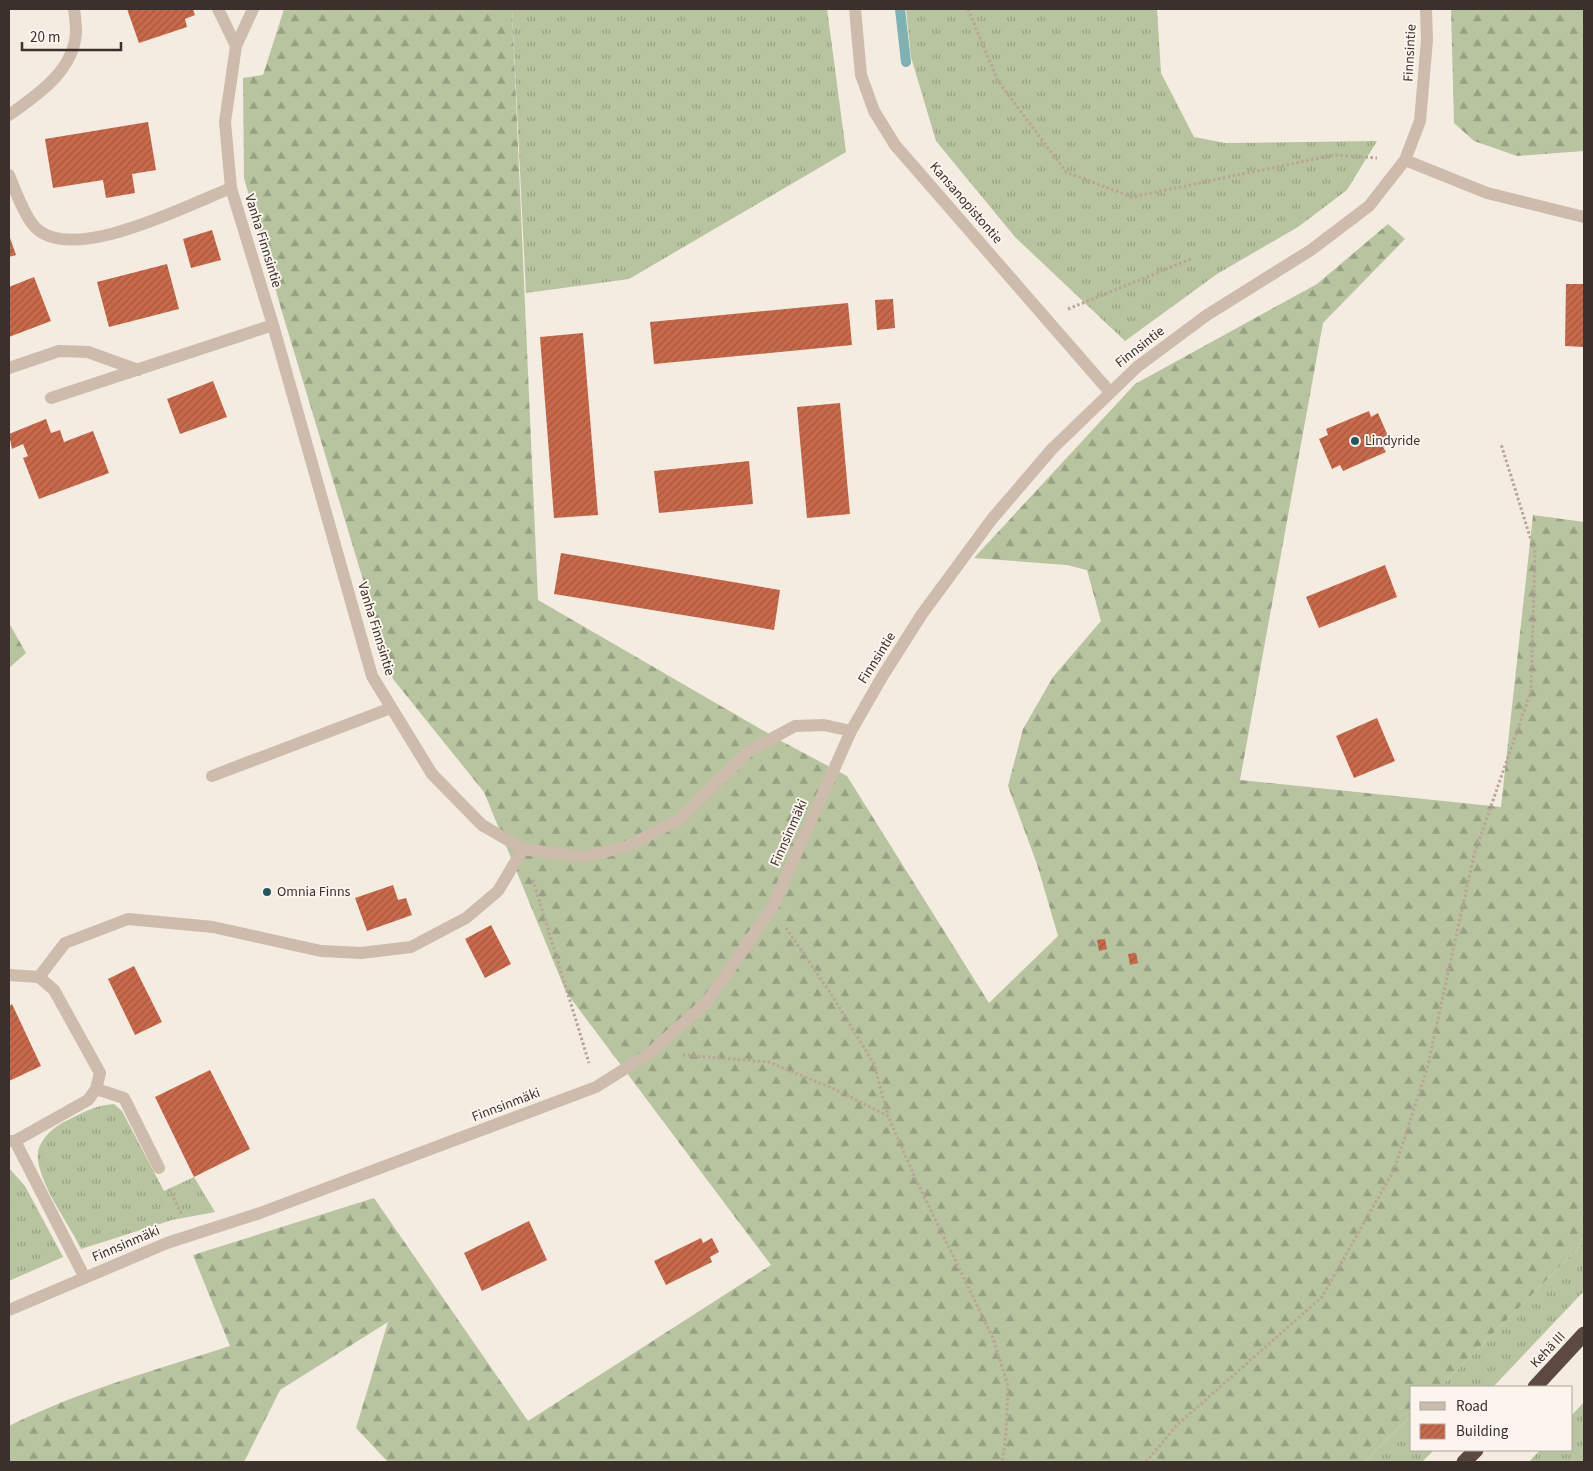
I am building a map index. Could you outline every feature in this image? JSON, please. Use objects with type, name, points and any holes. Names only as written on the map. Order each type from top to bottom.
[{"type":"highway","name":"Kehä III","points":[[1536,1386],[1584,1334]]},
{"type":"highway","points":[[1464,1462],[1475,1451]]},
{"type":"street","points":[[9,115],[37,96],[60,72],[72,53],[76,32],[74,9]]},
{"type":"street","points":[[218,9],[236,46]]},
{"type":"street","name":"Vanha Finnsintie","points":[[252,9],[236,46],[225,122],[231,188],[372,676],[432,774],[482,825],[523,849],[584,857],[628,846],[680,819],[749,751],[795,726],[824,725],[851,731]]},
{"type":"street","name":"Kansanopistontie","points":[[855,9],[862,74],[874,111],[896,145],[1110,391]]},
{"type":"street","name":"Finnsintie","points":[[851,731],[922,614],[992,519],[1052,449],[1137,367],[1207,315],[1311,250],[1369,206],[1405,160],[1420,121],[1427,40],[1426,9]]},
{"type":"street","points":[[1405,160],[1488,193],[1584,217]]},
{"type":"street","points":[[9,175],[34,227],[53,237],[80,241],[143,226],[231,188]]},
{"type":"street","points":[[51,398],[272,325]]},
{"type":"street","points":[[9,368],[59,352],[88,352],[138,370]]},
{"type":"street","points":[[212,776],[391,708]]},
{"type":"street","name":"Finnsinmäki","points":[[9,1310],[167,1243],[260,1213],[596,1087],[650,1052],[707,1002],[772,908],[851,731]]},
{"type":"street","points":[[39,977],[65,943],[128,919],[213,927],[321,951],[361,953],[411,947],[466,918],[498,891],[523,849]]},
{"type":"street","points":[[9,975],[39,977],[54,990],[100,1073],[96,1089],[88,1100],[12,1141],[85,1278]]},
{"type":"street","points":[[96,1089],[124,1098],[159,1168]]},
{"type":"path","points":[[968,9],[998,81],[1066,172],[1132,198],[1334,154],[1405,160]]},
{"type":"path","points":[[1046,318],[1191,259]]},
{"type":"path","points":[[1146,1462],[1177,1425],[1322,1297],[1394,1170],[1427,1069],[1474,855],[1531,691],[1536,553],[1501,444]]},
{"type":"path","points":[[523,849],[596,1087]]},
{"type":"path","points":[[772,908],[833,997],[874,1064],[888,1116],[916,1180],[993,1338],[1008,1386],[1006,1434],[1002,1462]]},
{"type":"path","points":[[650,1052],[769,1062],[834,1089],[888,1116]]},
{"type":"path","points":[[159,1168],[192,1235]]},
{"type":"green space","points":[[284,9],[512,9],[538,600],[783,742],[847,776],[989,1003],[1058,936],[1037,864],[1008,786],[1023,729],[1053,677],[1101,621],[1087,570],[1067,565],[974,558],[1135,384],[1317,284],[1388,224],[1405,239],[1323,323],[1240,780],[1501,807],[1533,515],[1584,522],[1584,1242],[1441,1386],[1410,1386],[1410,1417],[1364,1462],[388,1462],[356,1428],[388,1322],[280,1390],[244,1462],[9,1462],[9,1426],[36,1413],[90,1392],[230,1346],[193,1255],[374,1198],[528,1421],[771,1265],[566,992],[484,792],[393,679],[282,312],[244,178],[243,78],[263,75]]},
{"type":"green space","points":[[512,9],[827,9],[846,152],[629,279],[526,293]]},
{"type":"green space","points":[[906,9],[1157,9],[1161,73],[1194,137],[1225,143],[1377,141],[1347,190],[1298,227],[1217,274],[1125,341],[1015,237],[936,141],[911,57]]},
{"type":"green space","points":[[1451,9],[1584,9],[1584,151],[1517,156],[1474,141],[1454,123]]},
{"type":"green space","points":[[9,623],[26,653],[9,668]]},
{"type":"green space","points":[[114,1104],[122,1111],[164,1191],[194,1177],[215,1212],[172,1220],[81,1249],[56,1205],[40,1171],[38,1160],[39,1147],[42,1141],[57,1126],[90,1109]]},
{"type":"green space","points":[[9,1168],[25,1186],[63,1257],[9,1281]]},
{"type":"green space","points":[[1584,1242],[1584,1291],[1494,1386],[1441,1386]]},
{"type":"green space","points":[[1584,1402],[1584,1462],[1529,1462],[1539,1451],[1573,1451],[1573,1414]]},
{"type":"green space","points":[[1410,1417],[1410,1451],[1433,1451],[1422,1462],[1364,1462]]},
{"type":"building","points":[[127,9],[193,9],[195,15],[185,19],[187,27],[139,43]]},
{"type":"building","points":[[148,122],[156,170],[132,174],[135,193],[106,198],[103,180],[53,188],[45,139]]},
{"type":"building","points":[[212,230],[221,260],[191,268],[183,239]]},
{"type":"building","points":[[9,235],[16,255],[9,257]]},
{"type":"building","points":[[167,264],[179,309],[109,327],[97,282]]},
{"type":"building","points":[[34,277],[51,321],[9,337],[9,287]]},
{"type":"building","points":[[1566,284],[1584,284],[1584,347],[1565,346]]},
{"type":"building","points":[[893,299],[895,328],[877,330],[875,300]]},
{"type":"building","points":[[848,303],[852,345],[654,364],[650,322]]},
{"type":"building","points":[[583,333],[598,515],[554,518],[540,337]]},
{"type":"building","points":[[213,381],[227,417],[180,434],[167,399]]},
{"type":"building","points":[[840,403],[850,514],[807,518],[797,407]]},
{"type":"building","points":[[1369,411],[1371,417],[1378,413],[1391,443],[1383,447],[1386,452],[1343,471],[1340,465],[1332,469],[1319,439],[1328,435],[1326,429]]},
{"type":"building","points":[[46,419],[51,433],[60,430],[64,442],[93,431],[109,473],[39,499],[23,458],[28,456],[23,444],[12,449],[9,434]]},
{"type":"building","points":[[749,461],[753,504],[659,513],[654,471]]},
{"type":"building","points":[[561,553],[780,590],[774,630],[554,594]]},
{"type":"building","points":[[1385,565],[1397,597],[1319,628],[1306,597]]},
{"type":"building","points":[[1377,718],[1395,761],[1354,778],[1336,736]]},
{"type":"building","points":[[393,885],[398,900],[406,898],[412,915],[367,931],[355,898]]},
{"type":"building","points":[[491,925],[511,964],[485,978],[465,939]]},
{"type":"building","points":[[1105,939],[1107,949],[1099,951],[1097,940]]},
{"type":"building","points":[[1136,953],[1138,963],[1130,965],[1128,954]]},
{"type":"building","points":[[134,966],[162,1022],[135,1035],[108,979]]},
{"type":"building","points":[[12,1004],[41,1066],[9,1081],[9,1006]]},
{"type":"building","points":[[210,1070],[250,1149],[194,1177],[155,1097]]},
{"type":"building","points":[[529,1221],[547,1260],[482,1291],[464,1253]]},
{"type":"building","points":[[701,1238],[703,1243],[712,1238],[719,1252],[710,1257],[712,1262],[666,1285],[654,1261]]},
{"type":"waterway","points":[[900,9],[906,62]]},
{"type":"place","name":"Lindyride","points":[[1355,441]]},
{"type":"place","name":"Omnia Finns","points":[[267,892]]}]
